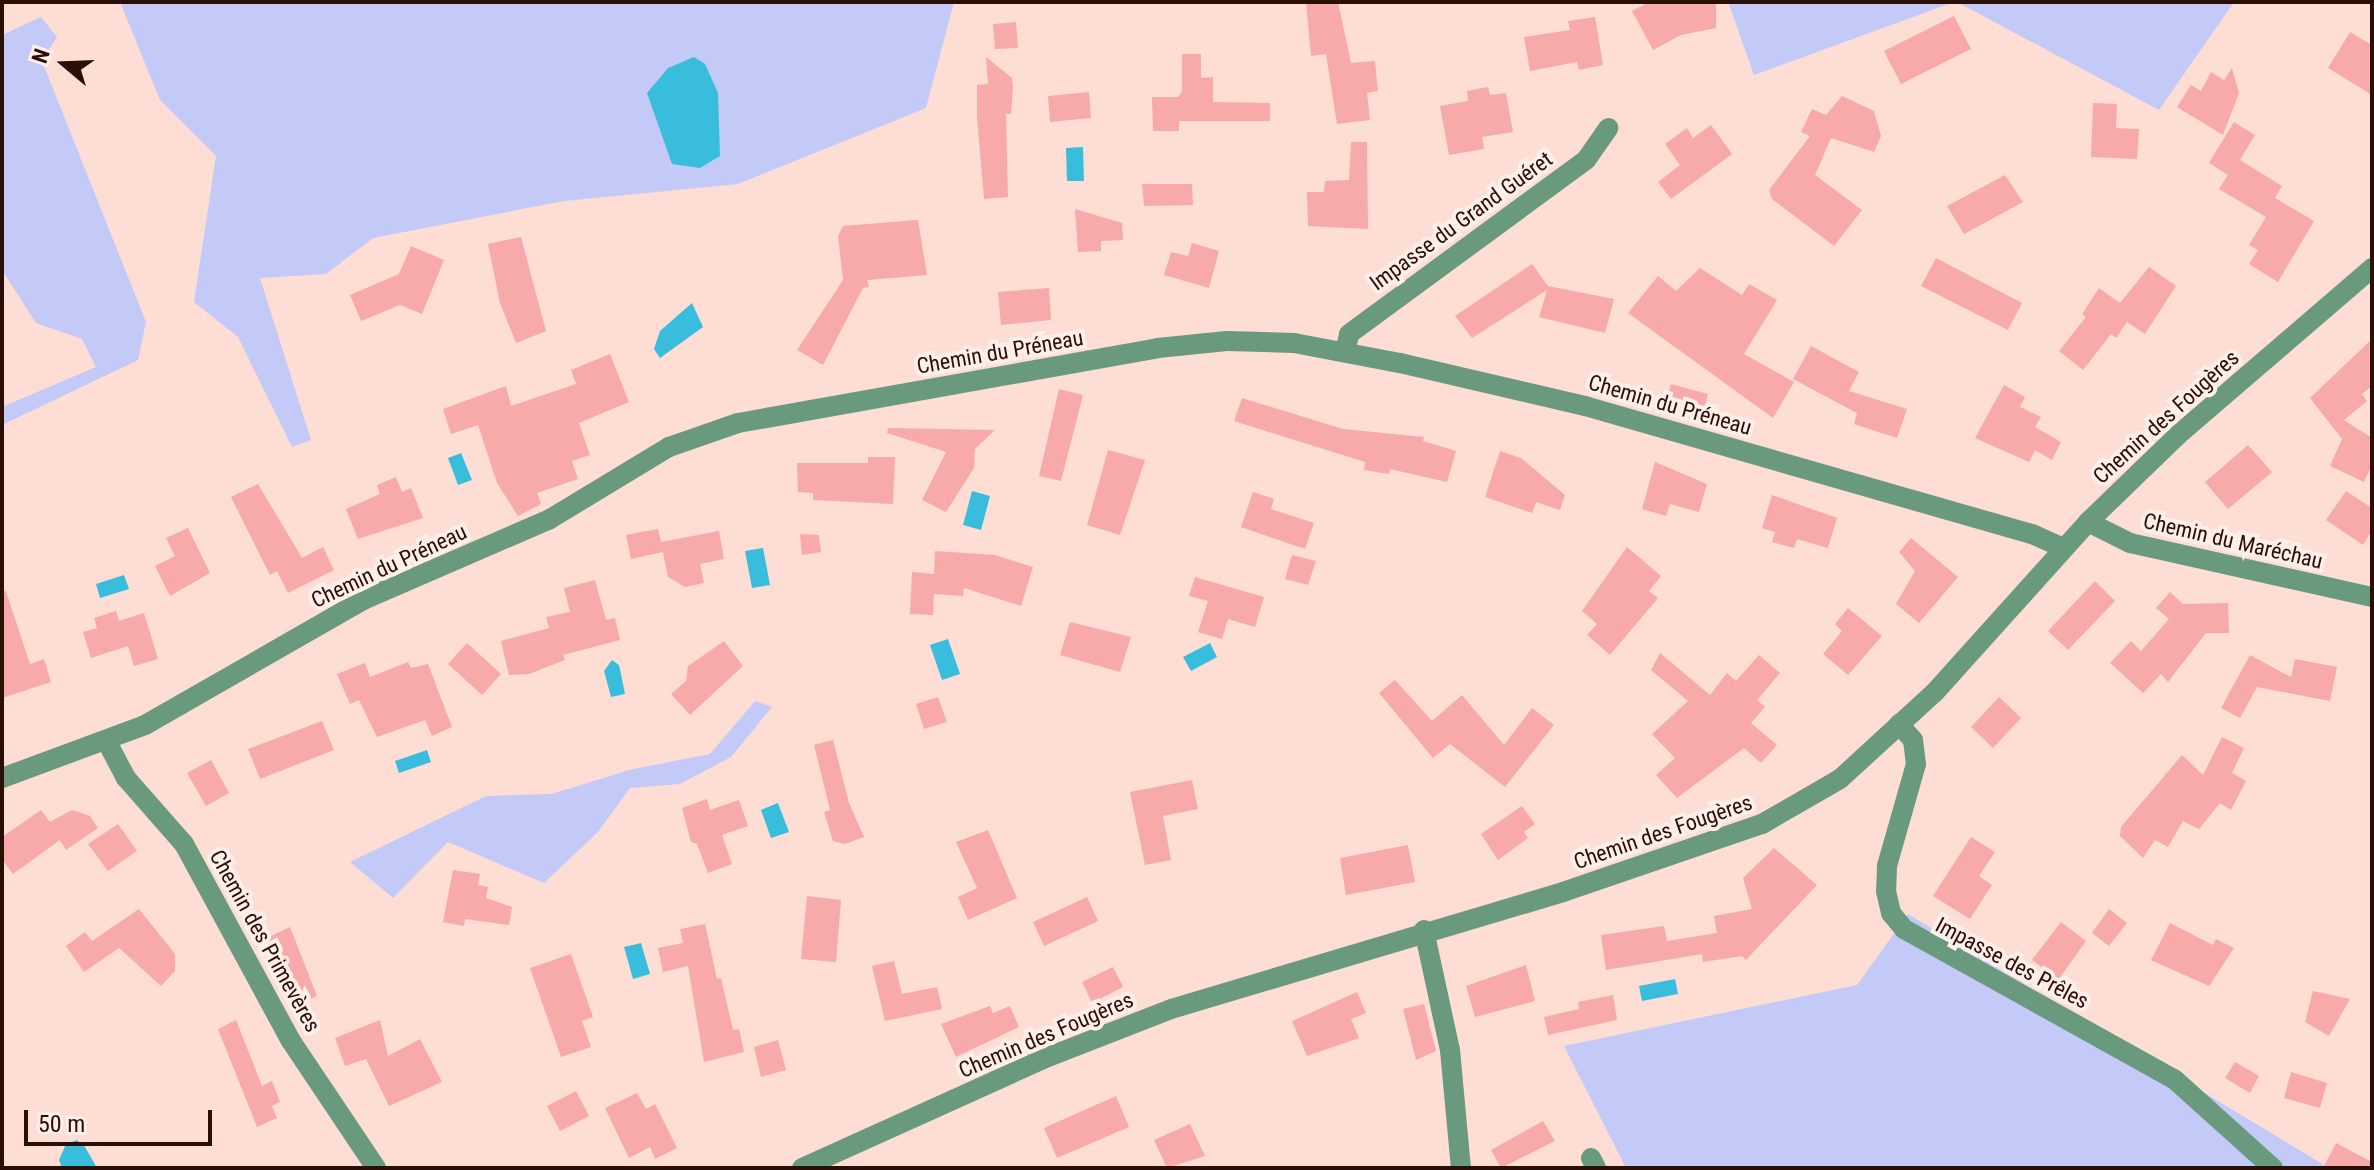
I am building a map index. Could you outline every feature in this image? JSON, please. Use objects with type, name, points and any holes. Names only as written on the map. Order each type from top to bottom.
[{"type":"street","name":"Impasse du Grand Guéret","points":[[1345,352],[1349,334],[1586,160],[1608,128]]},
{"type":"street","name":"Chemin des Fougères","points":[[802,1168],[1043,1059],[1171,1009],[1424,930],[1563,892],[1762,824],[1840,779],[1899,724],[2088,522],[2178,435],[2372,268]]},
{"type":"street","name":"Chemin du Préneau","points":[[2,778],[107,742],[363,600],[550,519],[669,447],[738,423],[1158,348],[1227,341],[1345,352],[1585,406],[2032,534],[2063,548]]},
{"type":"street","name":"Chemin du Maréchau","points":[[2088,522],[2130,543],[2372,597]]},
{"type":"street","name":"Impasse des Prêles","points":[[1899,724],[1913,740],[1916,764],[1887,866],[1886,891],[1891,913],[1904,929],[2174,1079],[2273,1168]]},
{"type":"street","name":"Chemin des Primevères","points":[[107,742],[126,778],[192,855],[291,1041],[376,1168]]},
{"type":"street","points":[[1424,930],[1450,1050],[1461,1168]]},
{"type":"shaded area","points":[[120,2],[954,2],[926,108],[738,184],[564,201],[373,238],[326,274],[260,278],[311,440],[292,447],[238,337],[194,302],[216,156],[160,100]]},
{"type":"shaded area","points":[[1728,2],[1954,2],[1754,75]]},
{"type":"shaded area","points":[[1957,2],[2234,2],[2159,110]]},
{"type":"shaded area","points":[[41,17],[57,37],[42,61],[146,322],[138,360],[2,425],[2,407],[96,367],[82,339],[36,323],[2,270],[2,35]]},
{"type":"shaded area","points":[[694,57],[705,64],[718,93],[720,156],[700,168],[672,164],[647,93],[668,68]]},
{"type":"shaded area","points":[[1083,147],[1084,181],[1067,181],[1066,148]]},
{"type":"shaded area","points":[[692,303],[703,327],[660,358],[654,349],[660,331]]},
{"type":"shaded area","points":[[461,453],[472,480],[458,485],[448,458]]},
{"type":"shaded area","points":[[972,491],[990,496],[981,530],[963,525]]},
{"type":"shaded area","points":[[763,548],[770,585],[752,588],[745,551]]},
{"type":"shaded area","points":[[124,575],[129,589],[100,598],[96,584]]},
{"type":"shaded area","points":[[948,639],[960,674],[942,680],[930,645]]},
{"type":"shaded area","points":[[1210,643],[1217,657],[1191,671],[1183,657]]},
{"type":"shaded area","points":[[612,660],[619,665],[625,694],[611,697],[604,671]]},
{"type":"shaded area","points":[[755,701],[772,707],[731,757],[680,784],[630,788],[598,832],[544,883],[448,842],[393,898],[350,862],[486,796],[552,794],[629,770],[710,754]]},
{"type":"shaded area","points":[[427,750],[431,762],[399,773],[395,761]]},
{"type":"shaded area","points":[[778,803],[789,832],[771,838],[761,810]]},
{"type":"shaded area","points":[[1908,914],[2329,1168],[1626,1168],[1564,1046],[1857,985]]},
{"type":"shaded area","points":[[641,943],[650,974],[633,979],[624,947]]},
{"type":"shaded area","points":[[1675,979],[1678,994],[1642,1001],[1639,986]]},
{"type":"shaded area","points":[[77,1140],[85,1147],[97,1168],[62,1168],[59,1160],[66,1144]]},
{"type":"building","points":[[1306,2],[1338,2],[1351,63],[1375,61],[1378,91],[1367,93],[1370,120],[1337,124],[1326,54],[1311,56]]},
{"type":"building","points":[[1649,2],[1716,2],[1716,28],[1681,35],[1653,50],[1632,11]]},
{"type":"building","points":[[1954,16],[1971,49],[1901,84],[1884,51]]},
{"type":"building","points":[[1595,17],[1603,65],[1579,70],[1577,62],[1530,71],[1524,37],[1570,30],[1568,21]]},
{"type":"building","points":[[1016,22],[1018,48],[995,49],[993,24]]},
{"type":"building","points":[[2350,32],[2372,45],[2372,95],[2328,68]]},
{"type":"building","points":[[1182,54],[1201,54],[1201,78],[1213,77],[1213,102],[1270,103],[1270,121],[1179,121],[1179,131],[1153,131],[1152,97],[1178,97],[1182,92]]},
{"type":"building","points":[[986,57],[1012,78],[1013,87],[1011,114],[1006,114],[1008,197],[984,199],[977,85],[988,84]]},
{"type":"building","points":[[2232,68],[2239,93],[2223,135],[2177,107],[2191,85],[2201,91],[2211,72],[2224,80]]},
{"type":"building","points":[[1488,87],[1490,95],[1506,93],[1513,132],[1482,137],[1484,149],[1449,155],[1440,106],[1468,101],[1467,91]]},
{"type":"building","points":[[1089,92],[1091,118],[1050,122],[1048,96]]},
{"type":"building","points":[[1842,96],[1874,111],[1881,136],[1874,152],[1831,138],[1815,175],[1862,210],[1834,246],[1772,199],[1769,190],[1810,136],[1801,132],[1812,109],[1826,115]]},
{"type":"building","points":[[2093,103],[2117,104],[2116,128],[2139,129],[2137,159],[2091,157]]},
{"type":"building","points":[[2234,122],[2255,135],[2240,160],[2282,186],[2275,198],[2314,221],[2278,282],[2249,264],[2258,250],[2249,245],[2266,217],[2219,189],[2228,175],[2209,163]]},
{"type":"building","points":[[1711,125],[1732,154],[1671,199],[1658,182],[1680,165],[1665,144],[1687,128],[1693,138]]},
{"type":"building","points":[[1351,142],[1367,142],[1368,229],[1308,226],[1307,192],[1324,192],[1325,181],[1349,180]]},
{"type":"building","points":[[2005,175],[2023,202],[1964,234],[1947,206]]},
{"type":"building","points":[[1142,184],[1192,184],[1193,205],[1144,206]]},
{"type":"building","points":[[1075,209],[1122,223],[1123,240],[1101,241],[1101,251],[1078,252]]},
{"type":"building","points":[[918,220],[927,275],[867,280],[869,287],[863,288],[823,365],[797,350],[843,280],[838,236],[843,226]]},
{"type":"building","points":[[521,237],[546,331],[516,343],[500,303],[488,244]]},
{"type":"building","points":[[1192,243],[1219,251],[1209,288],[1164,275],[1171,252],[1188,256]]},
{"type":"building","points":[[411,246],[444,260],[422,314],[400,305],[361,321],[350,295],[399,274]]},
{"type":"building","points":[[1936,258],[2022,303],[2008,330],[1921,286]]},
{"type":"building","points":[[1532,264],[1548,286],[1614,299],[1605,333],[1539,317],[1547,290],[1472,338],[1455,316]]},
{"type":"building","points":[[2149,267],[2176,286],[2145,334],[2127,322],[2116,338],[2111,334],[2083,370],[2059,351],[2086,317],[2082,314],[2099,288],[2120,303]]},
{"type":"building","points":[[1700,268],[1742,295],[1749,284],[1777,300],[1744,354],[1794,382],[1773,418],[1628,313],[1658,276],[1676,291]]},
{"type":"building","points":[[1049,288],[1051,320],[1001,325],[998,292]]},
{"type":"building","points":[[2372,339],[2372,386],[2362,394],[2367,401],[2344,420],[2372,438],[2372,465],[2364,482],[2330,466],[2342,439],[2310,398]]},
{"type":"building","points":[[1811,346],[1859,372],[1849,391],[1907,409],[1897,438],[1854,424],[1857,413],[1793,379]]},
{"type":"building","points":[[610,354],[629,402],[579,423],[590,455],[572,461],[578,479],[537,493],[541,504],[518,516],[497,483],[478,425],[451,434],[443,409],[506,386],[511,406],[576,384],[571,370]]},
{"type":"building","points":[[1671,384],[1708,394],[1702,417],[1665,408]]},
{"type":"building","points":[[2004,385],[2025,397],[2020,407],[2041,417],[2035,427],[2061,442],[2052,460],[2035,450],[2029,462],[1975,438]]},
{"type":"building","points":[[1059,389],[1083,395],[1061,481],[1039,476]]},
{"type":"building","points":[[1242,398],[1343,429],[1424,437],[1423,441],[1456,451],[1447,482],[1390,469],[1389,474],[1364,470],[1365,462],[1234,421]]},
{"type":"building","points":[[888,428],[995,430],[975,449],[974,468],[946,512],[922,500],[946,452],[887,433]]},
{"type":"building","points":[[2248,445],[2272,472],[2228,509],[2205,482]]},
{"type":"building","points":[[1108,450],[1145,460],[1120,535],[1087,525]]},
{"type":"building","points":[[1500,451],[1521,458],[1565,495],[1560,510],[1536,502],[1532,513],[1485,497]]},
{"type":"building","points":[[868,457],[895,457],[893,504],[813,500],[813,493],[798,492],[797,463],[868,463]]},
{"type":"building","points":[[1655,462],[1707,484],[1699,512],[1670,504],[1666,516],[1642,509]]},
{"type":"building","points":[[396,477],[402,492],[411,488],[423,518],[358,539],[346,509],[380,494],[377,485]]},
{"type":"building","points":[[258,484],[302,558],[323,547],[334,570],[288,593],[277,571],[270,575],[231,497]]},
{"type":"building","points":[[2346,491],[2372,508],[2372,530],[2363,545],[2326,520]]},
{"type":"building","points":[[1253,492],[1274,499],[1271,509],[1314,523],[1305,549],[1241,527]]},
{"type":"building","points":[[1772,495],[1837,518],[1828,548],[1797,539],[1794,548],[1772,542],[1775,532],[1762,528]]},
{"type":"building","points":[[188,528],[210,573],[170,596],[155,566],[175,556],[166,538]]},
{"type":"building","points":[[658,529],[661,542],[719,531],[724,559],[700,564],[704,583],[685,587],[668,577],[663,552],[631,559],[626,535]]},
{"type":"building","points":[[800,534],[819,535],[821,552],[802,555]]},
{"type":"building","points":[[1911,538],[1958,577],[1919,623],[1896,604],[1915,571],[1899,552]]},
{"type":"building","points":[[1627,547],[1661,576],[1649,591],[1658,598],[1610,655],[1587,635],[1597,624],[1582,611]]},
{"type":"building","points":[[935,551],[995,555],[1033,567],[1021,606],[964,588],[963,596],[934,594],[933,615],[910,614],[912,572],[934,574]]},
{"type":"building","points":[[1292,555],[1316,561],[1308,585],[1285,579]]},
{"type":"building","points":[[1195,577],[1264,597],[1255,627],[1228,619],[1222,639],[1198,632],[1208,601],[1189,596]]},
{"type":"building","points":[[595,580],[606,620],[615,618],[620,640],[563,655],[565,660],[529,674],[509,675],[501,641],[549,628],[546,617],[570,612],[564,588]]},
{"type":"building","points":[[2095,581],[2115,601],[2068,650],[2048,631]]},
{"type":"building","points":[[6,591],[30,664],[44,659],[51,682],[2,698],[2,592]]},
{"type":"building","points":[[2170,592],[2183,604],[2228,603],[2229,633],[2206,633],[2168,682],[2161,674],[2143,693],[2110,663],[2131,641],[2141,651],[2169,619],[2156,608]]},
{"type":"building","points":[[1848,608],[1882,636],[1848,675],[1823,654],[1842,631],[1835,624]]},
{"type":"building","points":[[116,611],[119,621],[144,613],[158,659],[134,666],[128,646],[91,658],[83,632],[97,628],[94,618]]},
{"type":"building","points":[[1070,622],[1131,637],[1120,672],[1060,655]]},
{"type":"building","points":[[724,641],[743,666],[690,715],[671,694],[686,681],[688,666]]},
{"type":"building","points":[[467,643],[501,674],[482,695],[448,664]]},
{"type":"building","points":[[1660,653],[1710,695],[1727,673],[1736,681],[1759,655],[1780,673],[1757,700],[1765,707],[1751,723],[1777,745],[1761,763],[1744,748],[1677,798],[1656,775],[1675,758],[1652,734],[1688,701],[1651,670]]},
{"type":"building","points":[[2250,655],[2291,677],[2295,659],[2337,667],[2330,701],[2257,687],[2240,718],[2221,708]]},
{"type":"building","points":[[408,662],[411,668],[428,664],[452,727],[432,736],[425,720],[377,737],[359,700],[350,704],[337,674],[365,663],[370,677]]},
{"type":"building","points":[[1395,680],[1432,721],[1462,695],[1504,745],[1532,708],[1554,725],[1505,787],[1450,744],[1433,758],[1379,693]]},
{"type":"building","points":[[938,697],[947,722],[924,729],[916,704]]},
{"type":"building","points":[[1999,697],[2021,718],[1993,748],[1971,727]]},
{"type":"building","points":[[322,721],[334,750],[260,779],[248,749]]},
{"type":"building","points":[[2222,737],[2244,748],[2232,773],[2246,781],[2231,810],[2220,803],[2199,829],[2183,821],[2168,847],[2155,840],[2143,858],[2120,836],[2121,827],[2182,755],[2203,775]]},
{"type":"building","points":[[833,740],[849,803],[864,837],[845,844],[833,841],[824,812],[830,810],[814,745]]},
{"type":"building","points":[[211,760],[229,793],[206,806],[187,773]]},
{"type":"building","points":[[1192,780],[1198,809],[1163,816],[1171,860],[1145,865],[1130,792]]},
{"type":"building","points":[[707,799],[710,810],[739,800],[748,826],[722,835],[732,864],[708,873],[697,844],[691,842],[682,808]]},
{"type":"building","points":[[1522,806],[1535,824],[1524,832],[1528,838],[1498,860],[1481,834]]},
{"type":"building","points":[[41,810],[50,822],[72,810],[90,816],[98,828],[66,850],[60,840],[13,874],[2,859],[2,837]]},
{"type":"building","points":[[118,824],[137,851],[108,871],[88,844]]},
{"type":"building","points":[[988,830],[1017,898],[968,920],[958,897],[977,888],[956,842]]},
{"type":"building","points":[[1971,837],[1995,852],[1979,876],[1992,885],[1970,919],[1933,896]]},
{"type":"building","points":[[1408,845],[1415,882],[1346,895],[1340,858]]},
{"type":"building","points":[[1774,848],[1817,885],[1746,960],[1742,956],[1703,962],[1702,954],[1606,970],[1601,935],[1664,926],[1667,941],[1717,933],[1714,916],[1752,909],[1743,878]]},
{"type":"building","points":[[453,870],[480,874],[478,885],[488,887],[486,898],[512,907],[509,925],[465,919],[464,926],[443,922]]},
{"type":"building","points":[[807,896],[841,900],[836,962],[801,959]]},
{"type":"building","points":[[1087,897],[1098,921],[1044,946],[1033,922]]},
{"type":"building","points":[[139,909],[175,954],[175,971],[161,986],[119,948],[84,972],[66,946],[85,932],[92,941]]},
{"type":"building","points":[[2109,909],[2127,923],[2109,946],[2092,933]]},
{"type":"building","points":[[2061,922],[2086,941],[2058,980],[2032,960]]},
{"type":"building","points":[[2170,923],[2213,945],[2216,939],[2234,948],[2209,986],[2151,960]]},
{"type":"building","points":[[705,924],[717,979],[721,978],[733,1030],[739,1029],[744,1052],[704,1062],[688,966],[663,972],[658,948],[683,943],[680,929]]},
{"type":"building","points":[[290,927],[317,996],[295,1006],[265,939]]},
{"type":"building","points":[[571,954],[593,1017],[582,1021],[591,1047],[561,1057],[530,968]]},
{"type":"building","points":[[894,961],[902,994],[937,987],[942,1009],[885,1021],[872,966]]},
{"type":"building","points":[[1526,965],[1535,1001],[1475,1017],[1466,986]]},
{"type":"building","points":[[1113,967],[1123,987],[1092,1003],[1082,982]]},
{"type":"building","points":[[2313,991],[2350,999],[2329,1036],[2305,1022]]},
{"type":"building","points":[[1357,992],[1366,1013],[1351,1019],[1359,1038],[1307,1056],[1292,1021]]},
{"type":"building","points":[[1613,995],[1617,1020],[1548,1035],[1544,1017],[1579,1009],[1578,1002]]},
{"type":"building","points":[[1424,1004],[1436,1051],[1416,1060],[1403,1009]]},
{"type":"building","points":[[990,1006],[993,1013],[1010,1006],[1019,1027],[956,1057],[941,1024]]},
{"type":"building","points":[[236,1020],[262,1086],[272,1081],[280,1102],[272,1106],[277,1118],[257,1127],[218,1029]]},
{"type":"building","points":[[380,1020],[388,1056],[420,1039],[442,1082],[389,1106],[366,1059],[345,1066],[335,1038]]},
{"type":"building","points":[[778,1040],[786,1070],[761,1077],[754,1047]]},
{"type":"building","points":[[2235,1062],[2259,1076],[2250,1093],[2225,1078]]},
{"type":"building","points":[[2291,1072],[2327,1083],[2320,1108],[2284,1098]]},
{"type":"building","points":[[576,1091],[589,1116],[560,1131],[547,1106]]},
{"type":"building","points":[[637,1093],[646,1109],[655,1104],[677,1148],[655,1159],[650,1147],[629,1158],[605,1108]]},
{"type":"building","points":[[1116,1096],[1129,1127],[1057,1158],[1044,1128]]},
{"type":"building","points":[[1543,1121],[1555,1141],[1501,1168],[1491,1150]]},
{"type":"building","points":[[1190,1124],[1205,1156],[1167,1168],[1154,1140]]},
{"type":"building","points":[[2336,1143],[2372,1162],[2372,1168],[2323,1168]]}]
